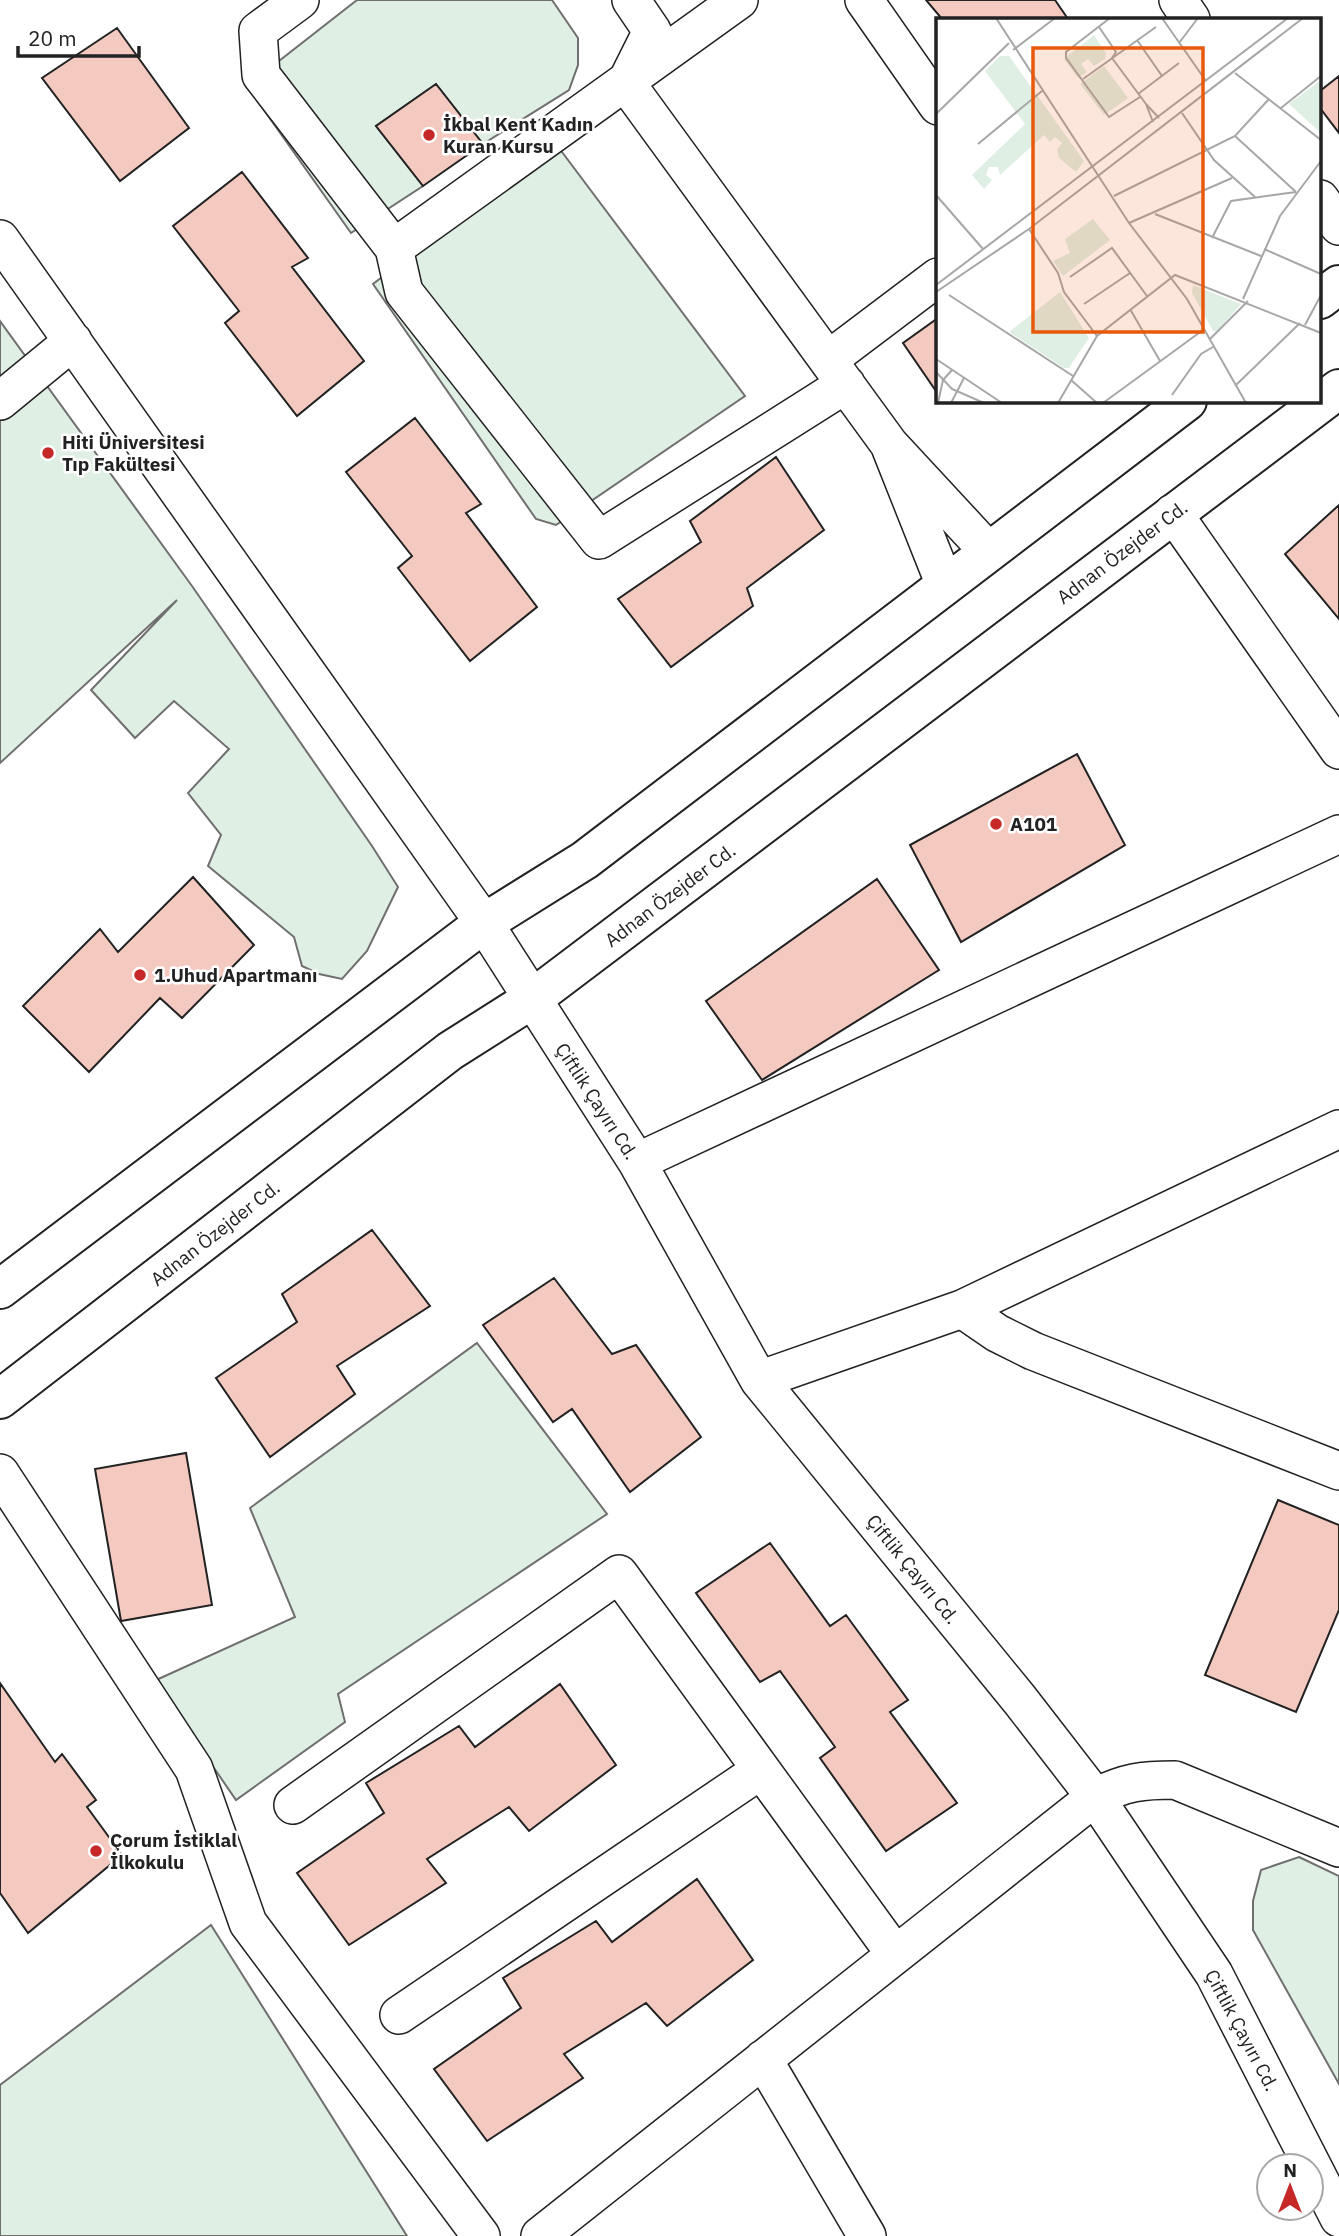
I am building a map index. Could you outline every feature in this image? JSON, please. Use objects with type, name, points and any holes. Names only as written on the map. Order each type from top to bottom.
[{"type":"street","points":[[300,0],[258,31],[261,75],[394,248],[404,292],[599,540],[836,372],[936,279]]},
{"type":"street","points":[[626,83],[652,31],[631,0]]},
{"type":"street","points":[[394,248],[739,0]]},
{"type":"street","points":[[864,0],[936,103]]},
{"type":"street","points":[[1178,0],[1190,18]]},
{"type":"street","points":[[626,83],[889,444],[989,552]]},
{"type":"street","points":[[1322,202],[1339,226]]},
{"type":"street","name":"Çiftlik Çayırı Cd.","points":[[0,239],[484,923],[636,1162],[759,1380],[1020,1700],[1095,1797],[1214,1974],[1339,2218]]},
{"type":"street","points":[[1322,298],[1339,285]]},
{"type":"street","points":[[0,401],[73,341]]},
{"type":"street","name":"Adnan Özejder Cd.","points":[[1322,401],[1339,388]]},
{"type":"street","points":[[0,1289],[484,923],[585,860],[1186,402]]},
{"type":"street","name":"Adnan Özejder Cd.","points":[[0,1399],[450,1051],[532,999],[1320,402]]},
{"type":"street","points":[[889,444],[945,585]]},
{"type":"street","points":[[1173,513],[1339,750]]},
{"type":"street","points":[[636,1162],[1339,834]]},
{"type":"street","points":[[759,1380],[962,1309],[1339,1129]]},
{"type":"street","points":[[962,1309],[997,1333],[1033,1351],[1339,1471]]},
{"type":"street","points":[[0,1473],[194,1769],[248,1923],[481,2236]]},
{"type":"street","points":[[293,1805],[619,1574],[895,1954]]},
{"type":"street","points":[[399,2015],[761,1770]]},
{"type":"street","points":[[540,2236],[1095,1797],[1120,1784],[1146,1780],[1175,1780],[1339,1848]]},
{"type":"street","points":[[763,2059],[867,2236]]},
{"type":"street","points":[[1324,2236],[1339,2226]]},
{"type":"green space","points":[[357,0],[552,0],[578,38],[578,65],[569,90],[483,144],[436,84],[376,126],[423,186],[351,233],[247,86]]},
{"type":"green space","points":[[556,144],[745,396],[556,525],[536,519],[373,284]]},
{"type":"green space","points":[[0,321],[192,586],[398,887],[367,951],[342,979],[319,974],[302,966],[294,937],[208,866],[221,835],[188,793],[229,749],[174,701],[135,738],[91,690],[177,600],[0,763]]},
{"type":"green space","points":[[477,1343],[607,1514],[338,1694],[345,1722],[236,1800],[154,1681],[295,1617],[250,1508]]},
{"type":"green space","points":[[1299,1857],[1339,1876],[1339,2084],[1253,1930],[1253,1901],[1261,1870]]},
{"type":"green space","points":[[211,1925],[407,2236],[0,2236],[0,2085]]},
{"type":"building","points":[[926,0],[1055,0],[1067,18],[941,18]]},
{"type":"building","points":[[117,28],[189,128],[120,181],[42,78]]},
{"type":"building","points":[[1339,76],[1339,133],[1322,111],[1322,89]]},
{"type":"building","name":"İkbal Kent Kadın Kuran Kursu","points":[[436,84],[483,144],[423,186],[376,126]]},
{"type":"building","points":[[242,172],[308,258],[292,267],[364,361],[297,416],[225,323],[239,311],[173,226]]},
{"type":"building","points":[[936,319],[936,391],[903,343]]},
{"type":"building","points":[[415,418],[481,504],[466,513],[537,607],[470,661],[398,568],[412,556],[346,472]]},
{"type":"building","points":[[776,457],[824,530],[747,588],[753,606],[671,667],[618,599],[701,542],[690,521]]},
{"type":"building","points":[[1339,505],[1339,619],[1285,554]]},
{"type":"building","points":[[1077,754],[1125,845],[961,942],[910,845]]},
{"type":"building","name":"1.Uhud Apartmanı","points":[[193,877],[254,945],[182,1018],[160,998],[89,1072],[23,1006],[100,929],[118,952]]},
{"type":"building","points":[[877,879],[939,970],[762,1080],[706,1001]]},
{"type":"building","points":[[372,1230],[430,1306],[337,1366],[355,1394],[270,1457],[216,1378],[297,1322],[282,1294]]},
{"type":"building","points":[[554,1278],[612,1354],[636,1345],[701,1437],[630,1492],[572,1409],[553,1422],[483,1325]]},
{"type":"building","points":[[186,1453],[212,1605],[121,1621],[95,1469]]},
{"type":"building","points":[[1278,1500],[1339,1525],[1339,1610],[1296,1712],[1205,1675]]},
{"type":"building","points":[[770,1543],[830,1626],[846,1615],[908,1700],[890,1712],[957,1803],[886,1851],[820,1758],[835,1747],[780,1671],[760,1682],[696,1593]]},
{"type":"building","points":[[0,1683],[55,1762],[62,1754],[96,1800],[87,1807],[122,1855],[28,1933],[0,1893]]},
{"type":"building","points":[[560,1684],[616,1765],[529,1831],[509,1807],[427,1859],[446,1883],[349,1945],[297,1873],[384,1813],[366,1783],[459,1726],[475,1747]]},
{"type":"building","points":[[697,1879],[753,1960],[667,2026],[646,2003],[564,2054],[583,2078],[487,2141],[434,2069],[521,2008],[503,1978],[596,1921],[612,1942]]},
{"type":"place","name":"İkbal Kent Kadın Kuran Kursu","points":[[429,135]]},
{"type":"place","name":"Hiti Üniversitesi Tıp Fakültesi","points":[[48,453]]},
{"type":"place","name":"A101","points":[[996,824]]},
{"type":"place","name":"1.Uhud Apartmanı","points":[[140,975]]},
{"type":"place","name":"Çorum İstiklal İlkokulu","points":[[96,1851]]}]
